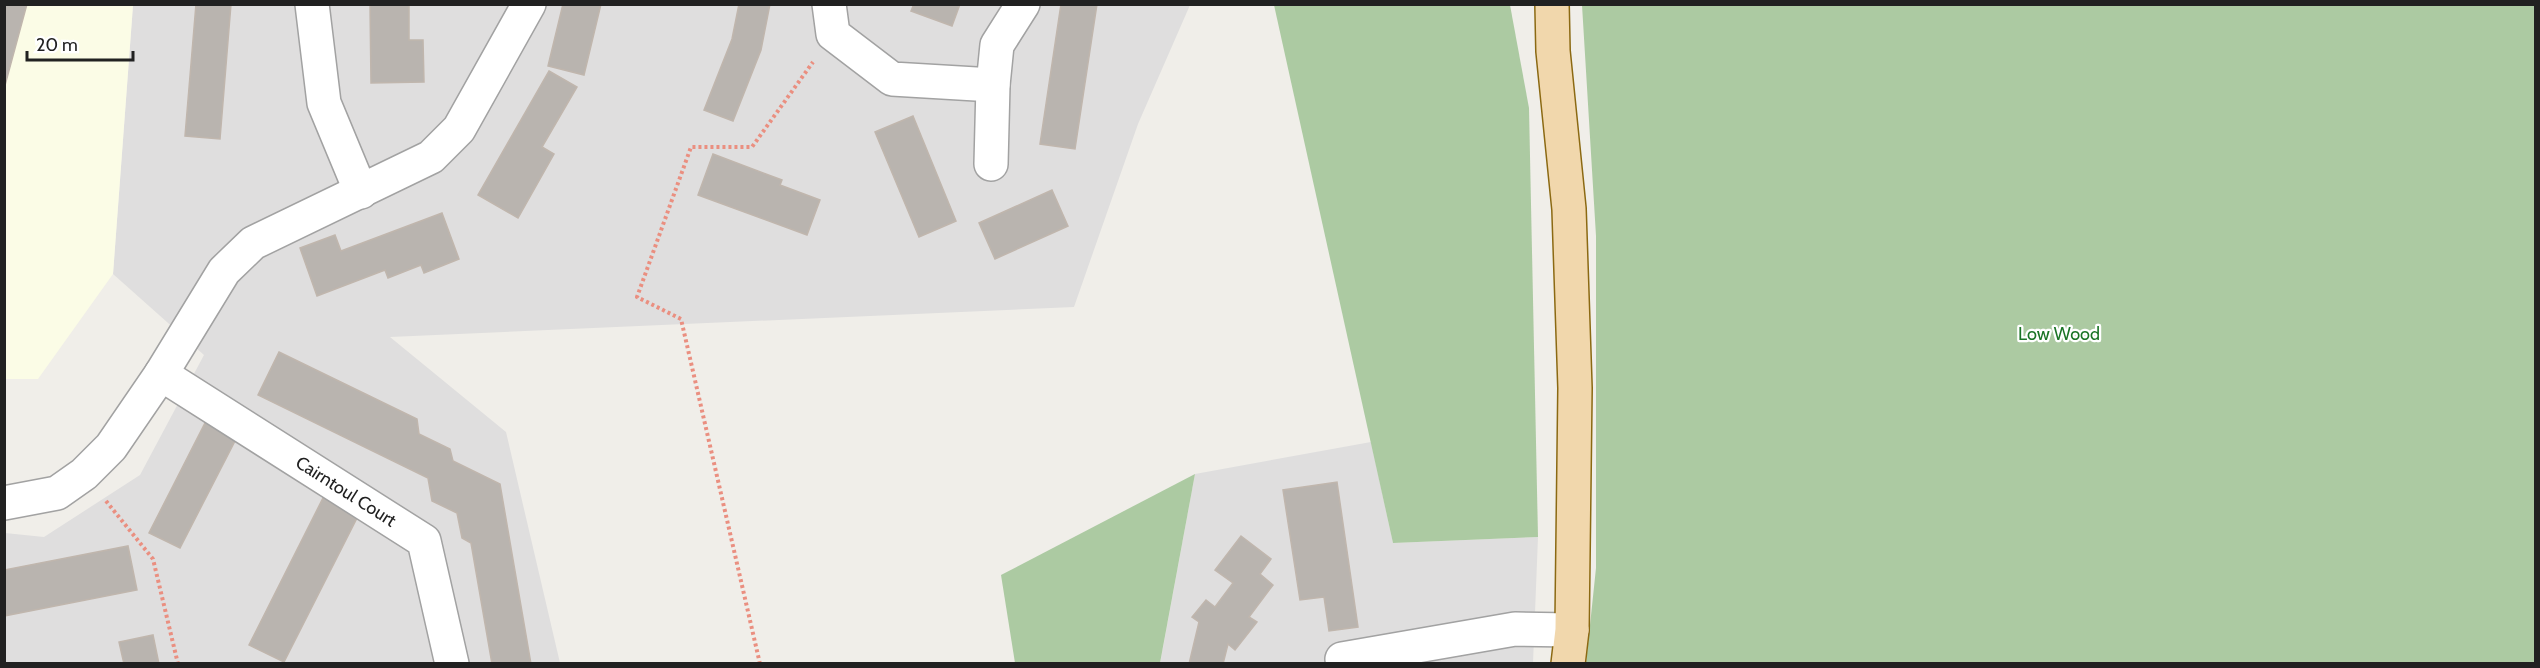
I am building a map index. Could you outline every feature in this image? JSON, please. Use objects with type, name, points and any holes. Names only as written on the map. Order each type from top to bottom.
[{"type":"main road","points":[[1552,4],[1553,51],[1569,209],[1575,388],[1572,630],[1568,663]]},
{"type":"street","points":[[312,4],[324,104],[361,192]]},
{"type":"street","points":[[4,503],[57,493],[84,474],[111,447],[161,374],[224,272],[253,243],[431,157],[459,129],[529,4]]},
{"type":"street","points":[[992,164],[993,85],[997,45],[1023,4]]},
{"type":"street","points":[[831,19],[892,79],[993,85]]},
{"type":"street","name":"Cairntoul Court","points":[[161,374],[424,541],[452,663]]},
{"type":"street","points":[[1342,659],[1515,629],[1572,630]]},
{"type":"path","points":[[759,663],[681,319],[637,297],[691,147],[752,147],[831,19]]},
{"type":"path","points":[[84,474],[153,560],[178,663]]},
{"type":"shaded area","points":[[4,5],[133,5],[113,274],[38,379],[5,379]]},
{"type":"shaded area","points":[[133,5],[1190,5],[1138,124],[1074,307],[390,337],[506,432],[560,663],[5,664],[5,533],[44,537],[140,475],[204,355],[113,274]]},
{"type":"shaded area","points":[[1371,442],[1393,543],[1538,537],[1533,663],[1160,664],[1195,474]]},
{"type":"green space","points":[[1274,5],[1510,5],[1529,108],[1538,537],[1393,543]]},
{"type":"green space","name":"Low Wood","points":[[1582,5],[2535,5],[2535,663],[1586,663],[1596,568],[1596,236]]},
{"type":"green space","points":[[1195,474],[1160,663],[1015,663],[1001,575]]},
{"type":"building","points":[[4,4],[27,4],[4,89]]},
{"type":"building","points":[[196,4],[231,4],[220,139],[185,136]]},
{"type":"building","points":[[370,4],[409,4],[409,40],[423,40],[424,82],[371,83]]},
{"type":"building","points":[[563,4],[601,4],[584,75],[548,66]]},
{"type":"building","points":[[739,4],[770,4],[761,50],[733,121],[704,110],[732,39]]},
{"type":"building","points":[[914,4],[960,4],[952,26],[911,11]]},
{"type":"building","points":[[1061,4],[1097,4],[1075,149],[1040,144]]},
{"type":"building","points":[[549,71],[577,87],[542,147],[554,154],[518,218],[478,195]]},
{"type":"building","points":[[913,116],[956,221],[919,237],[875,132]]},
{"type":"building","points":[[713,154],[782,180],[780,185],[820,200],[807,235],[698,195]]},
{"type":"building","points":[[1052,190],[1068,226],[995,259],[979,223]]},
{"type":"building","points":[[442,213],[459,259],[424,273],[421,265],[388,278],[385,270],[317,296],[300,248],[335,235],[341,251]]},
{"type":"building","points":[[279,352],[417,419],[419,434],[450,449],[453,461],[500,484],[531,664],[492,664],[471,543],[462,538],[457,513],[432,501],[428,478],[258,395]]},
{"type":"building","points":[[206,421],[237,437],[180,548],[149,533]]},
{"type":"building","points":[[1337,482],[1358,627],[1329,631],[1324,597],[1300,600],[1283,490]]},
{"type":"building","points":[[325,494],[360,512],[284,662],[249,645]]},
{"type":"building","points":[[1241,536],[1271,559],[1260,574],[1273,585],[1249,617],[1257,622],[1235,650],[1228,644],[1223,664],[1189,664],[1199,622],[1192,617],[1206,600],[1215,607],[1233,583],[1215,570]]},
{"type":"building","points":[[128,546],[137,590],[4,616],[4,570]]},
{"type":"building","points":[[153,635],[159,664],[124,664],[119,642]]}]
